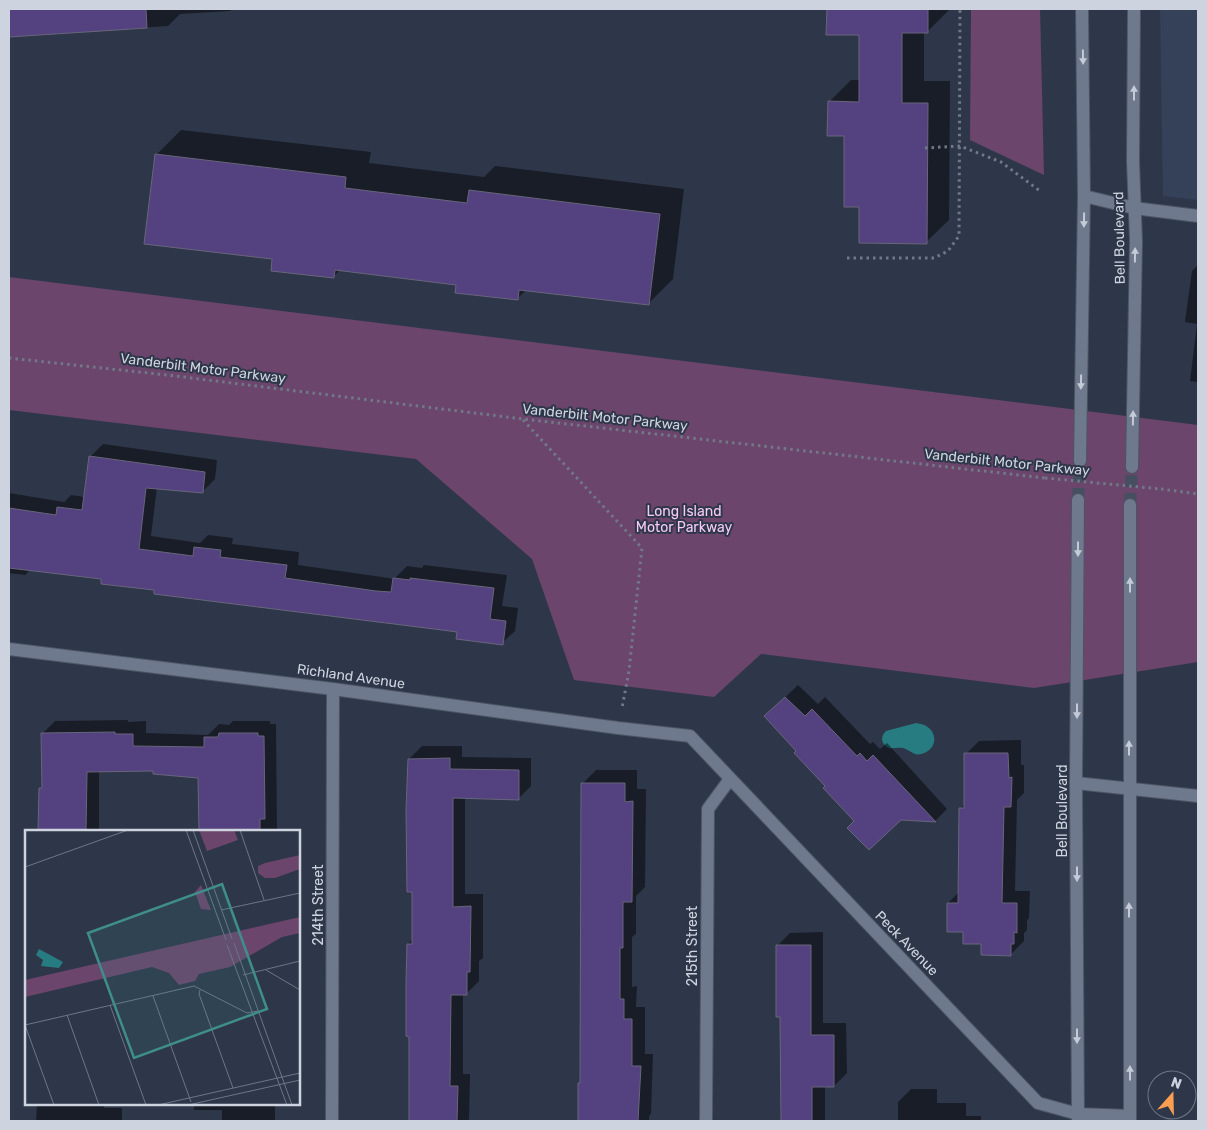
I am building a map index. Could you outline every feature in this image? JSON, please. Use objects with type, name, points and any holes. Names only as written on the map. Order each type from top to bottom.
[{"type":"street","points":[[1080,461],[1084,196],[1082,9]]},
{"type":"street","name":"Bell Boulevard","points":[[1132,467],[1136,241],[1134,208],[1134,9]]},
{"type":"street","points":[[1084,196],[1134,208],[1198,216]]},
{"type":"street","name":"Bell Boulevard","points":[[1078,500],[1076,783],[1078,1118]]},
{"type":"street","points":[[1130,505],[1130,1119]]},
{"type":"street","name":"Richland Avenue","points":[[9,649],[690,736]]},
{"type":"street","name":"214th Street","points":[[332,1121],[333,689]]},
{"type":"street","name":"Peck Avenue","points":[[690,736],[1038,1103],[1078,1118],[1130,1119]]},
{"type":"street","name":"215th Street","points":[[706,1121],[708,809],[730,779]]},
{"type":"street","points":[[1076,783],[1198,796]]},
{"type":"path","points":[[847,258],[934,258],[948,251],[959,236],[960,9]]},
{"type":"path","points":[[925,148],[960,146],[1001,162],[1040,191]]},
{"type":"path","name":"Vanderbilt Motor Parkway","points":[[9,358],[167,374],[523,419],[1198,494]]},
{"type":"path","points":[[523,419],[642,548],[629,671],[618,728]]},
{"type":"shaded area","points":[[1160,9],[1198,9],[1198,200],[1163,196]]},
{"type":"shaded area","points":[[916,723],[924,725],[933,733],[934,743],[927,752],[916,754],[903,748],[888,748],[884,744],[882,738],[886,731]]},
{"type":"green space","points":[[971,9],[1040,9],[1044,175],[970,140]]},
{"type":"green space","name":"Long Island Motor Parkway","points":[[9,277],[1198,425],[1198,662],[1034,688],[761,654],[714,697],[574,680],[532,559],[416,459],[9,410]]},
{"type":"building","points":[[9,9],[146,9],[147,28],[9,37]]},
{"type":"building","points":[[827,9],[928,9],[928,33],[902,33],[902,103],[928,103],[927,244],[859,243],[859,207],[844,207],[844,136],[827,136],[828,101],[859,102],[859,35],[826,35]]},
{"type":"building","points":[[155,154],[346,177],[345,188],[467,203],[469,190],[660,214],[649,305],[519,290],[518,300],[455,293],[456,285],[335,270],[334,278],[271,271],[272,259],[144,244]]},
{"type":"building","points":[[89,456],[205,472],[203,493],[146,488],[139,549],[193,556],[194,547],[221,550],[220,557],[287,565],[285,578],[376,591],[391,592],[393,578],[410,580],[410,578],[494,588],[490,619],[506,621],[503,645],[456,639],[457,632],[154,594],[154,590],[101,584],[101,579],[9,568],[9,508],[56,515],[57,507],[82,510]]},
{"type":"building","points":[[785,697],[805,716],[812,709],[857,756],[860,753],[867,761],[873,755],[936,822],[901,820],[869,850],[847,828],[854,821],[823,788],[825,786],[794,753],[796,751],[764,716]]},
{"type":"building","points":[[115,732],[115,734],[133,734],[133,746],[204,747],[204,737],[218,737],[219,733],[258,733],[258,736],[264,736],[265,819],[260,819],[260,830],[199,830],[198,778],[153,774],[153,771],[87,772],[86,830],[38,830],[39,788],[42,788],[41,733]]},
{"type":"building","points":[[964,753],[1008,753],[1009,778],[1012,777],[1011,807],[1004,807],[1002,903],[1017,903],[1017,933],[1014,932],[1011,956],[981,955],[981,944],[963,944],[963,932],[947,932],[947,903],[958,903],[959,808],[964,808]]},
{"type":"building","points":[[450,758],[450,769],[519,770],[519,800],[453,798],[453,907],[471,906],[470,972],[467,972],[467,995],[451,995],[450,1086],[458,1086],[457,1121],[409,1121],[409,1037],[406,1036],[406,983],[407,944],[412,944],[412,892],[407,892],[406,810],[408,759]]},
{"type":"building","points":[[581,783],[625,783],[625,802],[633,801],[632,902],[623,902],[623,948],[620,948],[620,999],[624,999],[624,1019],[632,1019],[632,1066],[641,1066],[638,1121],[578,1121],[578,1083],[580,1083]]},
{"type":"building","points":[[776,945],[811,945],[811,1035],[834,1035],[834,1087],[812,1087],[812,1121],[781,1121],[780,1017],[776,1017]]},
{"type":"tunnel","points":[[1078,500],[1080,461]]},
{"type":"tunnel","points":[[1130,505],[1132,467]]}]
